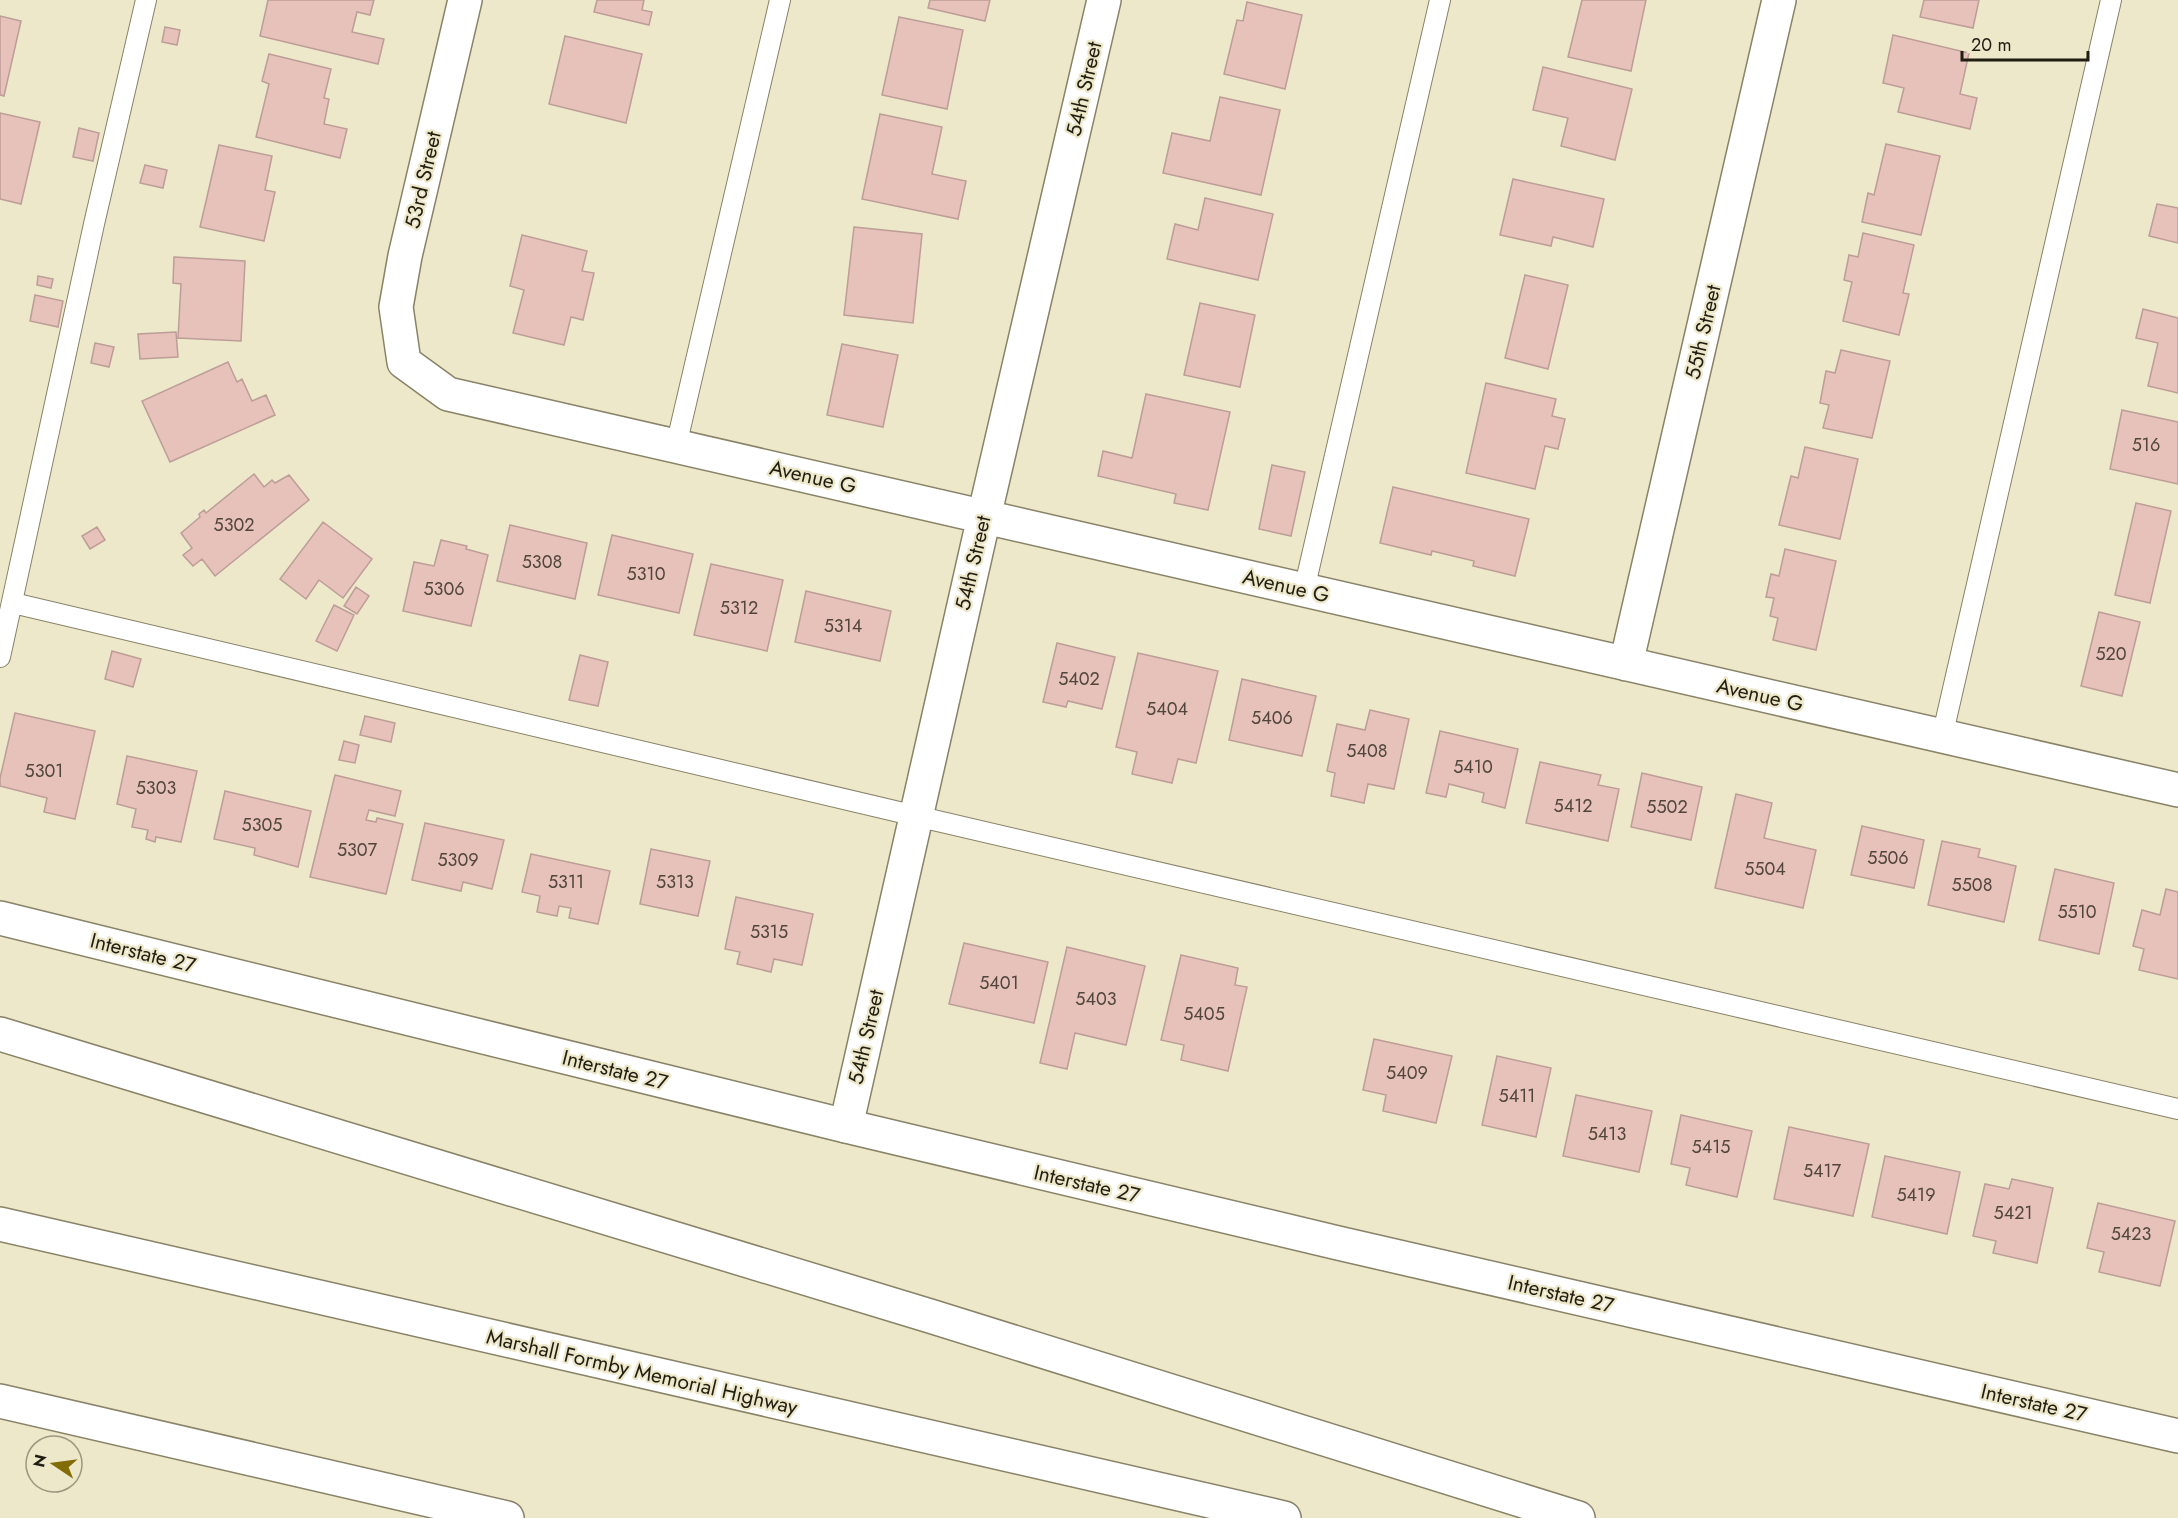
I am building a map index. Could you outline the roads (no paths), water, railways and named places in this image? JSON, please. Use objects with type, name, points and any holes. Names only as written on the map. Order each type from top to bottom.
[{"type":"main road","name":"53rd Street","points":[[404,362],[396,307],[405,256],[465,0]]},
{"type":"main road","name":"54th Street","points":[[846,1126],[1104,0]]},
{"type":"main road","name":"55th Street","points":[[1626,664],[1779,0]]},
{"type":"main road","name":"Avenue G","points":[[404,362],[448,394],[2178,790]]},
{"type":"main road","name":"Interstate 27","points":[[0,918],[846,1126],[1349,1246],[2178,1436]]},
{"type":"main road","points":[[0,1034],[930,1316],[1578,1518]]},
{"type":"main road","name":"Marshall Formby Memorial Highway","points":[[0,1224],[1284,1518]]},
{"type":"main road","points":[[0,1401],[507,1518]]},
{"type":"lane","points":[[0,657],[146,0]]},
{"type":"lane","points":[[676,446],[780,0]]},
{"type":"lane","points":[[1304,590],[1440,0]]},
{"type":"lane","points":[[1942,737],[2111,0]]},
{"type":"lane","points":[[13,603],[916,816],[2178,1109]]}]
